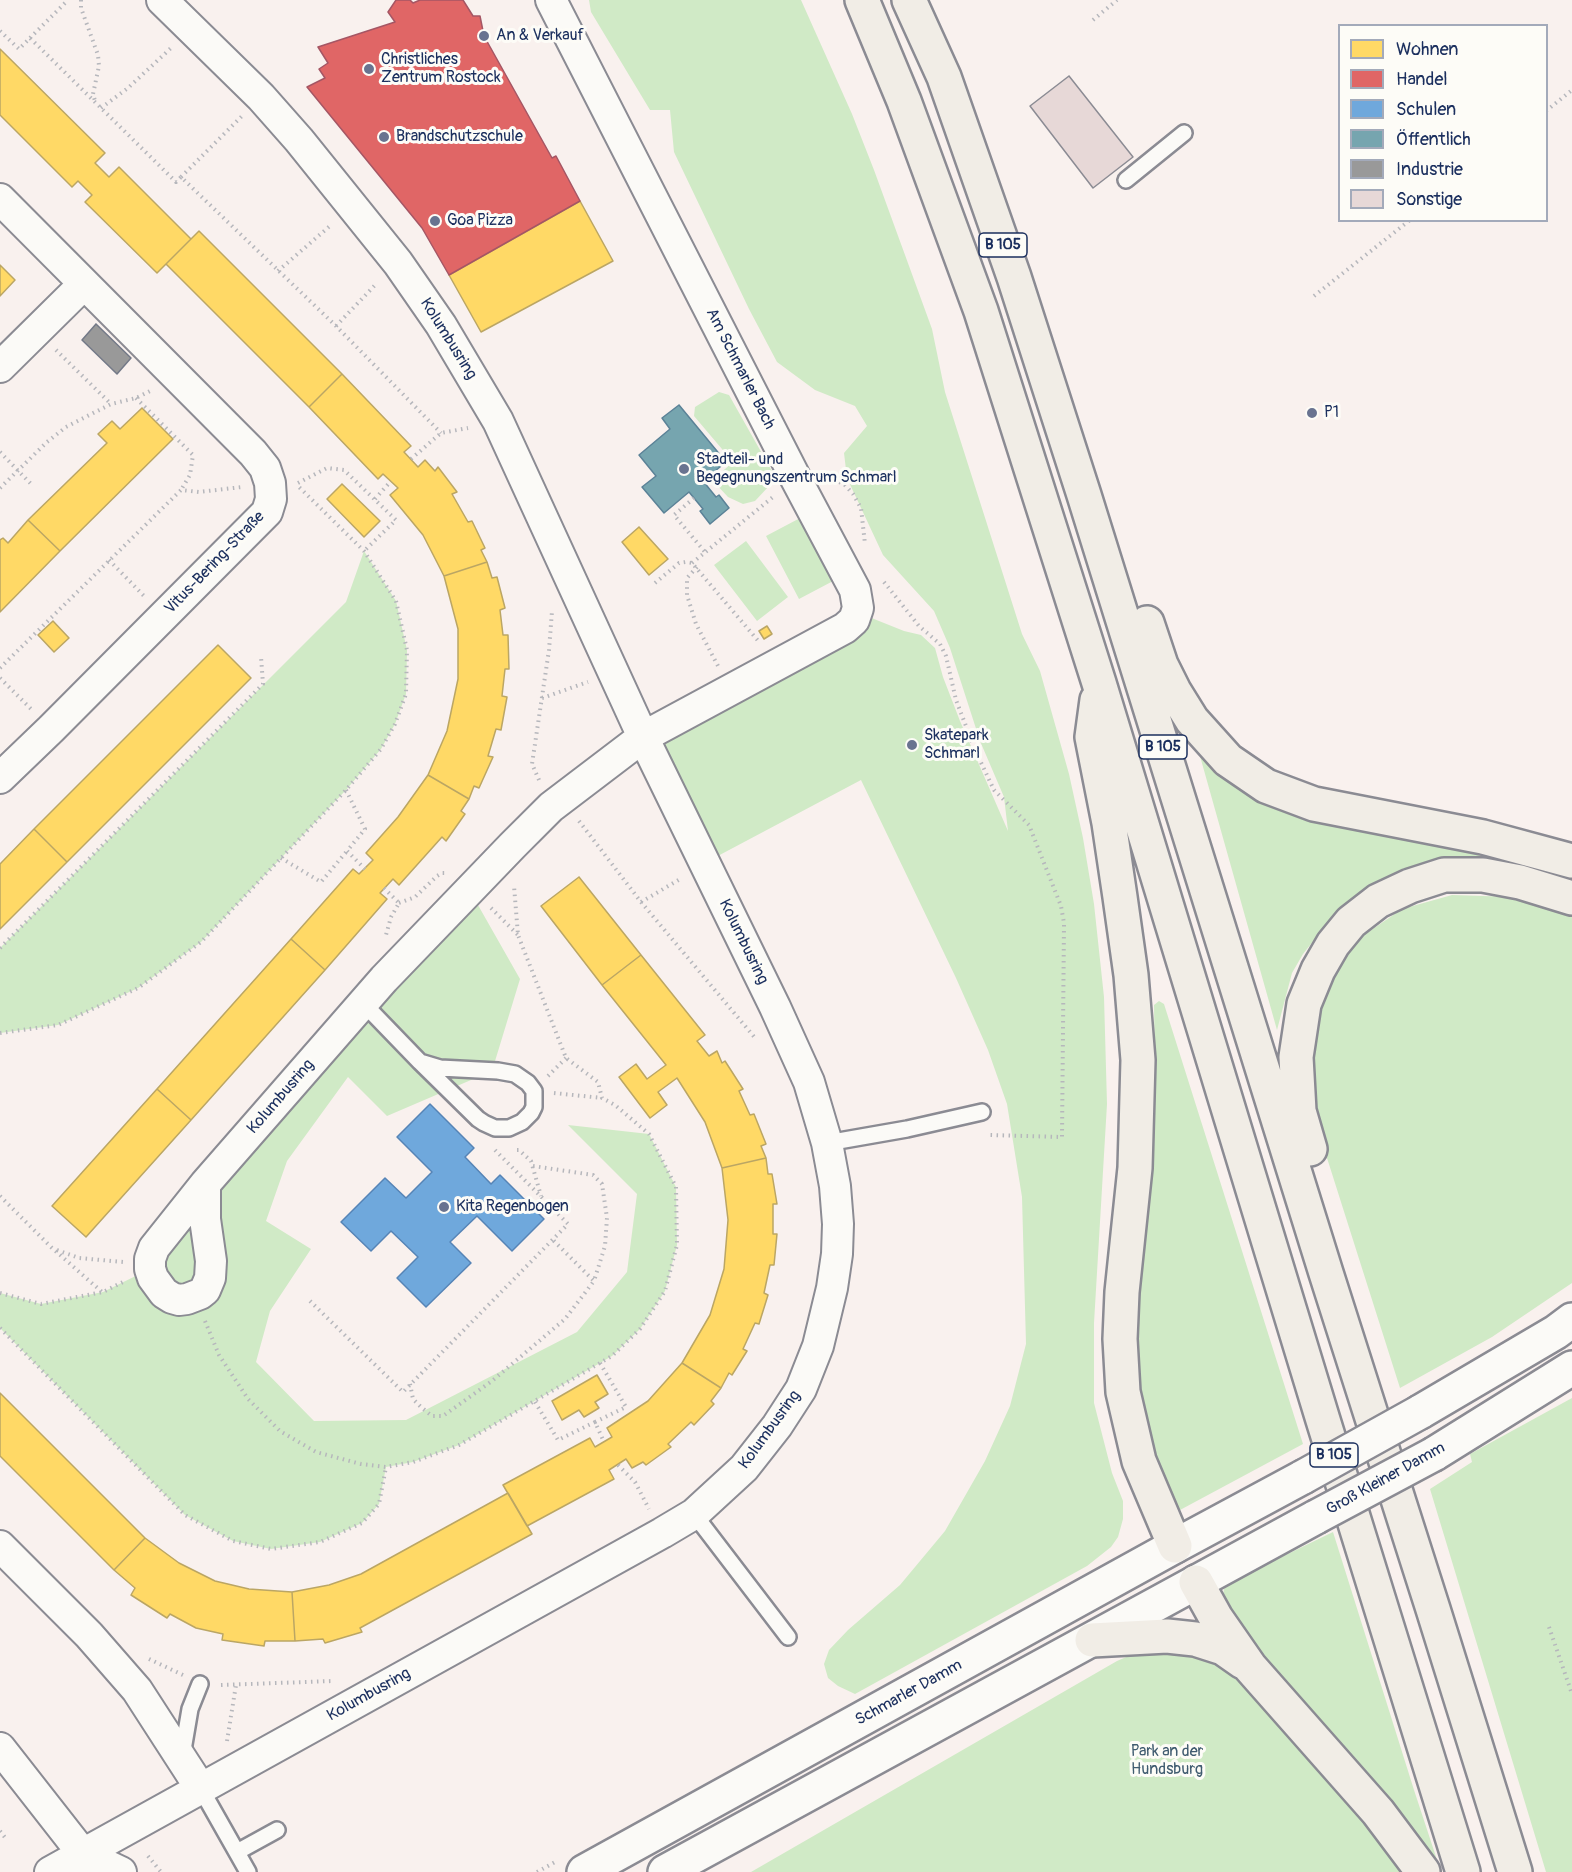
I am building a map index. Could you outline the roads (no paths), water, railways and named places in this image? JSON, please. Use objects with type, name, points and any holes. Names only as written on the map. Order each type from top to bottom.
[{"type":"highway","name":"B 105","points":[[862,0],[904,101],[981,311],[1099,683],[1463,1872]]},
{"type":"highway","name":"B 105","points":[[909,0],[944,77],[1014,277],[1515,1872]]},
{"type":"highway","points":[[1084,495],[1119,540],[1161,665],[1174,691],[1192,720],[1228,760],[1266,786],[1314,804],[1483,837],[1572,861]]},
{"type":"highway","points":[[1099,683],[1092,737],[1109,822],[1122,908],[1131,975],[1138,1060],[1135,1168],[1122,1292],[1120,1340],[1123,1392],[1138,1461],[1175,1546]]},
{"type":"highway","points":[[1326,1273],[1331,1217],[1299,1111],[1296,1057],[1304,1004],[1318,970],[1333,944],[1351,922],[1378,901],[1410,886],[1444,875],[1483,875],[1520,882],[1572,898]]},
{"type":"highway","points":[[1196,1582],[1216,1618],[1250,1668],[1378,1812],[1423,1872]]},
{"type":"highway","points":[[1092,1641],[1167,1636],[1195,1639],[1223,1648],[1250,1668]]},
{"type":"street","name":"Kolumbusring","points":[[50,1872],[86,1863],[201,1789],[694,1514],[744,1468],[777,1426],[801,1389],[818,1346],[832,1288],[837,1254],[838,1224],[835,1186],[827,1143],[809,1082],[775,1007],[704,865],[498,421],[441,325],[398,263],[299,140],[261,97],[162,0]]},
{"type":"street","name":"Am Schmarler Bach","points":[[551,0],[855,590],[858,608],[854,620],[845,628],[644,737]]},
{"type":"street","points":[[0,199],[84,284],[0,367]]},
{"type":"street","name":"Vitus-Bering-Straße","points":[[0,778],[60,721],[267,512],[271,500],[270,483],[265,468],[253,453],[84,284]]},
{"type":"street","name":"Kolumbusring","points":[[205,1184],[205,1220],[211,1270],[208,1285],[200,1294],[179,1300],[172,1298],[158,1286],[150,1269],[150,1259],[154,1248],[205,1184],[363,1003],[512,846],[557,803],[644,737]]},
{"type":"street","points":[[665,1872],[1092,1641],[1196,1582],[1202,1560],[1213,1537],[1234,1514],[1420,1412],[1556,1332],[1572,1320]]},
{"type":"street","name":"Groß Kleiner Damm","points":[[1196,1582],[1434,1454],[1572,1368]]},
{"type":"street","name":"Schmarler Damm","points":[[584,1872],[1234,1514]]},
{"type":"street","points":[[0,1546],[89,1635],[137,1689],[201,1789]]},
{"type":"street","points":[[1175,1546],[1196,1582]]},
{"type":"street","points":[[0,1748],[86,1863],[121,1872]]},
{"type":"lane","points":[[1126,180],[1184,134]]},
{"type":"lane","points":[[363,1003],[420,1062],[478,1119],[500,1129],[509,1128],[518,1124],[531,1113],[534,1107],[534,1091],[524,1079],[510,1073],[440,1068],[420,1062]]},
{"type":"lane","points":[[827,1143],[908,1129],[982,1112]]},
{"type":"lane","points":[[694,1514],[788,1637]]},
{"type":"lane","points":[[181,1758],[190,1709],[200,1684]]},
{"type":"lane","points":[[201,1789],[248,1872]]},
{"type":"lane","points":[[237,1852],[277,1830]]},
{"type":"place","name":"An & Verkauf","points":[[484,36]]},
{"type":"place","name":"Christliches Zentrum Rostock","points":[[369,69]]},
{"type":"place","name":"Brandschutzschule","points":[[384,137]]},
{"type":"place","name":"Goa Pizza","points":[[435,221]]},
{"type":"place","name":"P1","points":[[1312,413]]},
{"type":"place","name":"Stadteil- und Begegnungszentrum Schmarl","points":[[684,469]]},
{"type":"place","name":"Skatepark Schmarl","points":[[912,745]]},
{"type":"place","name":"Kita Regenbogen","points":[[444,1207]]},
{"type":"park label","name":"Park an der Hundsburg","points":[[1167,1761]]}]
